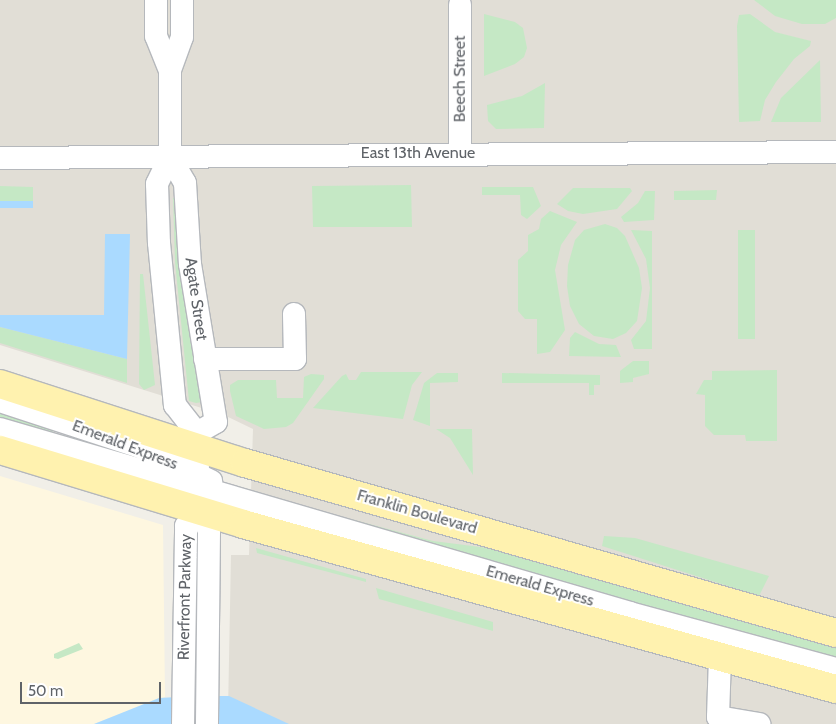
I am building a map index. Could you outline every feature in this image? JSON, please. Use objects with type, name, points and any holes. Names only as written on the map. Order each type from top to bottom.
[{"type":"main road","name":"Franklin Boulevard","points":[[0,384],[197,441],[836,633]]},
{"type":"main road","points":[[0,450],[200,491],[720,657],[836,689]]},
{"type":"street","name":"Agate Street","points":[[156,0],[156,36],[170,70]]},
{"type":"street","name":"Agate Street","points":[[170,157],[185,182],[190,264],[216,422],[197,441],[175,405],[166,321],[157,184],[170,157],[170,70],[182,37],[182,0]]},
{"type":"street","name":"Beech Street","points":[[460,5],[460,153]]},
{"type":"street","name":"East 13th Avenue","points":[[0,158],[460,153],[836,152]]},
{"type":"street","points":[[205,359],[295,359],[294,314]]},
{"type":"street","name":"Emerald Express","points":[[0,401],[140,447],[200,491]]},
{"type":"street","name":"Emerald Express","points":[[0,429],[200,491],[244,501],[836,669]]},
{"type":"street","points":[[197,441],[200,491]]},
{"type":"street","name":"Riverfront Parkway","points":[[183,724],[186,526],[200,491]]},
{"type":"street","name":"Riverfront Parkway","points":[[200,491],[209,531],[207,724]]},
{"type":"street","points":[[720,657],[712,720],[752,723]]},
{"type":"shaded area","points":[[0,0],[836,0],[836,724],[129,724],[228,712],[231,555],[249,555],[253,429],[224,415],[0,345]]},
{"type":"shaded area","points":[[0,476],[163,525],[165,697],[94,724],[0,724]]},
{"type":"green space","points":[[754,0],[836,0],[836,18],[825,24],[802,24],[775,16]]},
{"type":"green space","points":[[484,14],[515,22],[523,28],[527,48],[524,57],[515,64],[484,76]]},
{"type":"green space","points":[[750,14],[775,32],[811,41],[810,46],[794,59],[776,82],[765,100],[760,121],[739,122],[737,26],[739,15]]},
{"type":"green space","points":[[820,60],[821,122],[771,122],[781,98]]},
{"type":"green space","points":[[545,83],[544,128],[496,129],[488,121],[487,105],[522,96]]},
{"type":"green space","points":[[411,185],[412,227],[313,227],[312,186]]},
{"type":"green space","points":[[0,186],[33,187],[33,201],[0,201]]},
{"type":"green space","points":[[482,187],[533,187],[541,206],[527,219],[521,215],[520,195],[482,195]]},
{"type":"green space","points":[[573,188],[630,188],[632,191],[617,209],[583,214],[568,211],[557,204]]},
{"type":"green space","points":[[717,190],[716,200],[674,200],[674,191]]},
{"type":"green space","points":[[645,191],[655,191],[654,220],[624,222],[621,217],[638,203]]},
{"type":"green space","points":[[173,198],[178,198],[202,402],[196,403],[189,401],[175,262]]},
{"type":"green space","points":[[550,211],[577,222],[561,245],[555,270],[565,330],[550,352],[537,354],[537,319],[525,319],[518,311],[518,260],[528,251],[528,235],[539,229],[541,219]]},
{"type":"green space","points":[[605,224],[617,228],[625,236],[639,268],[642,288],[637,321],[626,333],[613,339],[594,336],[579,324],[570,306],[567,286],[568,265],[575,240],[584,230]]},
{"type":"green space","points":[[631,230],[652,231],[652,349],[634,349],[631,340],[646,321],[650,288],[646,259]]},
{"type":"green space","points":[[738,230],[755,230],[755,339],[738,339]]},
{"type":"green space","points":[[140,274],[143,274],[155,385],[144,390],[139,384]]},
{"type":"green space","points":[[0,327],[127,359],[127,383],[0,343]]},
{"type":"green space","points":[[575,332],[599,344],[616,345],[621,357],[569,356],[570,338]]},
{"type":"green space","points":[[633,361],[649,361],[649,374],[633,378],[633,382],[620,383],[620,371]]},
{"type":"green space","points":[[777,370],[777,441],[746,441],[745,435],[714,435],[705,426],[705,395],[696,394],[704,380],[712,380],[712,371]]},
{"type":"green space","points":[[361,372],[422,372],[412,385],[403,419],[313,408],[342,376],[346,374],[349,380],[356,380]]},
{"type":"green space","points":[[437,373],[458,373],[458,382],[430,383],[430,426],[413,420],[424,383]]},
{"type":"green space","points":[[502,373],[600,375],[600,385],[594,385],[594,395],[589,395],[589,383],[502,383]]},
{"type":"green space","points":[[311,374],[324,375],[324,379],[293,423],[286,427],[264,429],[236,416],[230,385],[238,380],[276,380],[277,398],[303,398],[304,377]]},
{"type":"green space","points":[[0,405],[55,424],[51,438],[0,422]]},
{"type":"green space","points":[[436,429],[472,429],[473,475],[450,438]]},
{"type":"green space","points":[[257,494],[433,541],[496,549],[836,645],[836,663]]},
{"type":"green space","points":[[604,536],[635,538],[769,576],[759,596],[602,546]]},
{"type":"green space","points":[[256,548],[366,579],[366,582],[257,553]]},
{"type":"green space","points":[[376,588],[493,622],[493,631],[379,599]]},
{"type":"green space","points":[[79,643],[83,649],[58,659],[54,658],[54,654]]},
{"type":"water","points":[[0,201],[33,201],[33,208],[0,208]]},
{"type":"water","points":[[105,234],[130,234],[127,359],[0,327],[0,315],[104,315]]},
{"type":"water","points":[[229,696],[289,724],[94,724],[159,698]]}]
